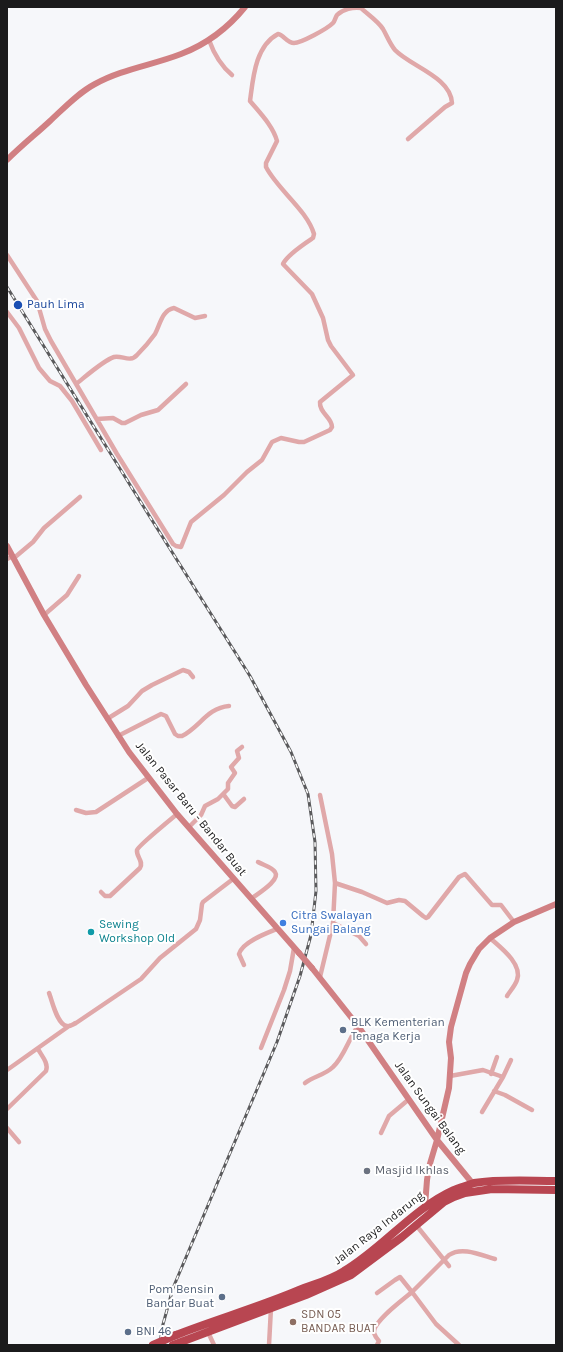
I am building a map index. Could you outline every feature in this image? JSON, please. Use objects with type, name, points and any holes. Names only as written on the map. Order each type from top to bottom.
[{"type":"highway","name":"Jalan Raya Indarung","points":[[175,1344],[202,1331],[344,1271],[380,1245],[425,1206],[440,1197],[473,1184],[499,1182],[556,1182]]},
{"type":"highway","name":"Jalan Raya Indarung","points":[[153,1345],[176,1335],[202,1331],[271,1308],[351,1275],[444,1202],[465,1193],[492,1189],[556,1190]]},
{"type":"street","points":[[7,160],[59,112],[93,84],[114,75],[182,54],[209,40],[222,31],[245,7]]},
{"type":"street","points":[[7,255],[37,301],[47,334],[76,384],[173,544],[181,547],[191,522],[224,495],[247,472],[262,460],[272,442],[282,438],[304,442],[330,430],[332,427],[332,422],[321,410],[320,402],[352,377],[352,374],[328,340],[323,318],[312,294],[284,266],[283,262],[312,238],[314,234],[310,225],[266,167],[266,163],[277,141],[276,136],[264,117],[250,101],[253,79],[262,50],[276,35],[280,34],[290,42],[298,42],[315,35],[333,23],[337,15],[351,7],[361,8],[383,28],[388,40],[396,51],[438,80],[445,87],[452,99],[451,104],[445,107],[408,139]]},
{"type":"street","points":[[209,40],[213,52],[220,64],[232,75]]},
{"type":"street","points":[[76,384],[114,357],[131,359],[137,356],[155,333],[160,322],[170,309],[174,308],[195,318],[205,316]]},
{"type":"street","points":[[7,312],[19,328],[39,368],[50,381],[60,386],[72,402],[101,450]]},
{"type":"street","points":[[97,419],[113,418],[125,423],[141,415],[154,412],[186,384]]},
{"type":"street","points":[[11,558],[33,542],[44,528],[80,496]]},
{"type":"street","name":"Jalan Pasar Baru - Bandar Buat","points":[[7,546],[11,558],[107,719],[148,778],[233,879],[312,968]]},
{"type":"street","points":[[44,614],[66,595],[79,576]]},
{"type":"street","points":[[107,719],[128,706],[142,691],[172,675],[183,670],[189,672],[193,676]]},
{"type":"street","points":[[118,736],[161,714],[166,716],[175,734],[182,736],[212,711],[229,706]]},
{"type":"street","points":[[189,827],[201,815],[205,806],[216,800],[228,789],[228,783],[235,773],[231,767],[239,758],[237,751],[242,747]]},
{"type":"street","points":[[76,810],[86,813],[96,812],[148,778]]},
{"type":"street","points":[[224,794],[232,806],[236,807],[244,799]]},
{"type":"street","points":[[320,795],[332,854],[335,883],[333,923],[320,977]]},
{"type":"street","points":[[101,892],[105,896],[110,896],[140,868],[141,860],[137,853],[138,848],[143,842],[161,829],[177,814]]},
{"type":"street","points":[[251,899],[266,888],[276,878],[274,870],[258,862]]},
{"type":"street","points":[[335,883],[362,892],[387,903],[399,900],[405,901],[426,918],[460,877],[465,874],[492,905],[501,905],[514,922]]},
{"type":"street","points":[[7,1070],[141,979],[160,958],[196,929],[200,920],[203,902],[233,879]]},
{"type":"street","points":[[425,1206],[427,1180],[449,1088],[451,1058],[449,1042],[451,1026],[466,973],[479,949],[490,938],[514,922],[556,904]]},
{"type":"street","points":[[333,923],[359,936],[366,944]]},
{"type":"street","points":[[244,965],[239,954],[241,949],[258,937],[277,929]]},
{"type":"street","points":[[490,938],[507,953],[514,962],[517,970],[518,980],[507,996]]},
{"type":"street","points":[[261,1048],[284,990],[296,950]]},
{"type":"street","name":"Jalan Sungai Balang","points":[[312,968],[358,1026],[437,1140],[473,1184]]},
{"type":"street","points":[[49,993],[58,1017],[64,1025],[70,1026]]},
{"type":"street","points":[[306,1083],[310,1079],[331,1069],[335,1065],[358,1026]]},
{"type":"street","points":[[7,1109],[46,1071],[47,1064],[38,1049]]},
{"type":"street","points":[[491,1074],[497,1057]]},
{"type":"street","points":[[482,1112],[511,1060]]},
{"type":"street","points":[[450,1076],[483,1070],[502,1077]]},
{"type":"street","points":[[494,1091],[505,1095],[532,1110]]},
{"type":"street","points":[[381,1133],[389,1116],[408,1100]]},
{"type":"street","points":[[7,1128],[19,1142]]},
{"type":"street","points":[[416,1225],[450,1266]]},
{"type":"street","points":[[377,1345],[379,1342],[374,1334],[374,1330],[377,1325],[388,1312],[412,1292],[451,1253],[459,1251],[468,1252],[495,1258]]},
{"type":"street","points":[[377,1293],[400,1277],[436,1324],[458,1345]]},
{"type":"street","points":[[270,1345],[271,1308]]},
{"type":"street","points":[[202,1331],[214,1345]]},
{"type":"railway","points":[[7,287],[250,676],[291,752],[308,794],[315,842],[316,891],[311,935],[300,976],[277,1042],[173,1288],[162,1328],[160,1345]]},
{"type":"place","name":"Pauh Lima","points":[[18,305]]},
{"type":"place","name":"Citra Swalayan Sungai Balang","points":[[283,923]]},
{"type":"place","name":"Sewing Workshop Old","points":[[91,932]]},
{"type":"place","name":"BLK Kementerian Tenaga Kerja","points":[[343,1030]]},
{"type":"place","name":"Masjid Ikhlas","points":[[367,1171]]},
{"type":"place","name":"Pom Bensin Bandar Buat","points":[[222,1297]]},
{"type":"place","name":"SDN 05 BANDAR BUAT","points":[[293,1322]]},
{"type":"place","name":"BNI 46","points":[[128,1332]]}]
